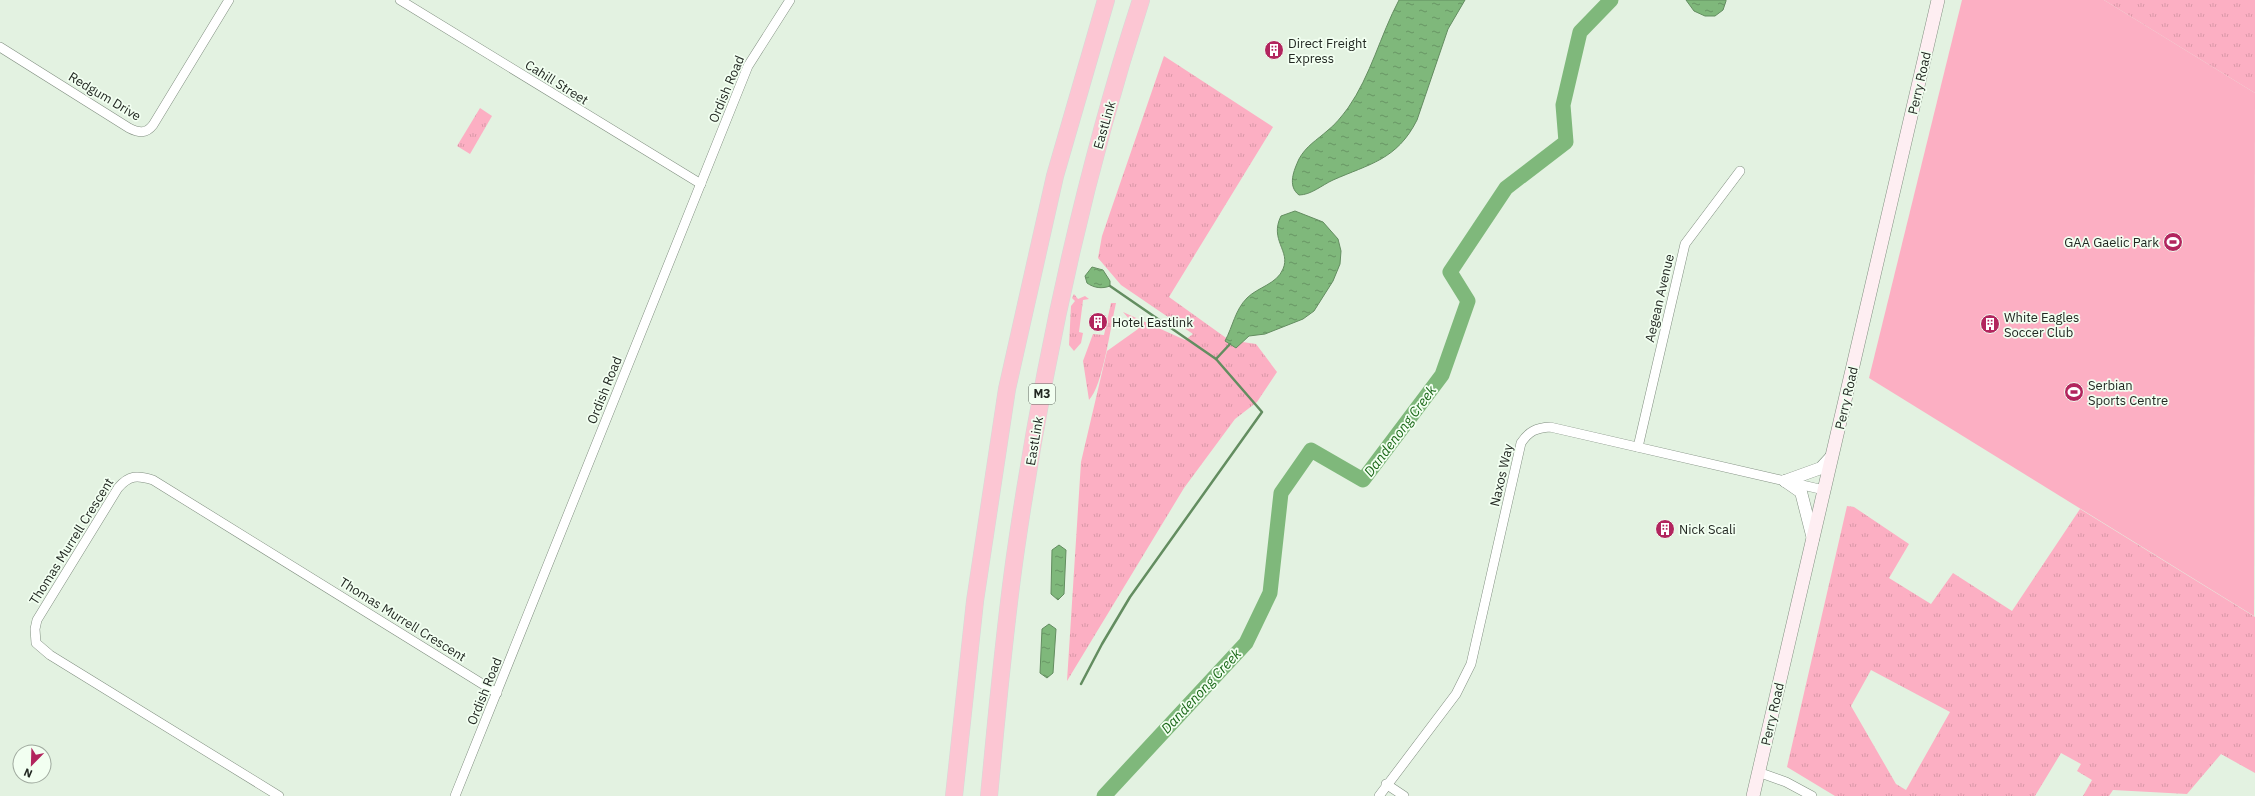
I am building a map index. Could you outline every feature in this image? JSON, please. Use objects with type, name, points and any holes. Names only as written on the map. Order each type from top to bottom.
[{"type":"highway","points":[[954,796],[976,593],[1007,389],[1055,176],[1106,0]]},
{"type":"highway","name":"EastLink","points":[[988,796],[1016,550],[1035,431],[1065,278],[1077,227],[1103,129],[1142,0]]},
{"type":"main road","name":"Perry Road","points":[[1753,796],[1938,0]]},
{"type":"street","name":"Redgum Drive","points":[[0,47],[130,128],[140,132],[145,131],[153,125],[229,0]]},
{"type":"street","name":"Cahill Street","points":[[400,0],[701,184]]},
{"type":"street","name":"Ordish Road","points":[[455,796],[748,66],[790,0]]},
{"type":"street","name":"Aegean Avenue","points":[[1638,447],[1686,244],[1740,171]]},
{"type":"street","name":"Naxos Way","points":[[1379,796],[1386,784],[1456,694],[1470,669],[1521,443],[1527,435],[1536,428],[1550,427],[1824,490]]},
{"type":"street","points":[[1785,481],[1821,468],[1832,456]]},
{"type":"street","name":"Thomas Murrell Crescent","points":[[279,796],[50,655],[36,643],[35,629],[37,620],[125,479],[133,476],[153,480],[497,693]]},
{"type":"street","points":[[1785,481],[1801,492],[1813,539]]},
{"type":"street","points":[[1758,772],[1786,782],[1812,796]]},
{"type":"street","points":[[1386,784],[1404,796]]},
{"type":"green space","points":[[1962,0],[2104,0],[2255,93],[2254,616],[1869,378]]},
{"type":"green space","points":[[2104,0],[2255,0],[2255,93]]},
{"type":"green space","points":[[1164,56],[1273,127],[1169,297],[1229,340],[1256,344],[1277,372],[1257,402],[1235,419],[1184,488],[1067,681],[1081,462],[1107,351],[1138,329],[1123,312],[1185,340],[1193,334],[1121,285],[1098,258],[1102,236]]},
{"type":"green space","points":[[480,108],[492,116],[470,154],[457,146]]},
{"type":"green space","points":[[1074,294],[1078,299],[1085,296],[1089,299],[1083,300],[1079,332],[1083,333],[1081,343],[1074,351],[1069,345],[1071,306],[1075,301],[1072,298]]},
{"type":"green space","points":[[1111,303],[1116,303],[1106,354],[1094,393],[1089,400],[1083,361],[1093,334],[1104,335]]},
{"type":"green space","points":[[1847,506],[1854,507],[1909,544],[1889,578],[1931,604],[1953,573],[2012,611],[2080,509],[2255,617],[2255,773],[2221,754],[2187,794],[2113,790],[2109,796],[2083,796],[2092,780],[2077,771],[2081,764],[2061,753],[2035,796],[1835,796],[1787,767]],"holes":[[[1871,670],[1950,712],[1906,790],[1896,784],[1851,706]]]},
{"type":"water","points":[[1399,0],[1465,0],[1448,29],[1417,120],[1400,144],[1381,159],[1333,180],[1312,192],[1299,195],[1295,191],[1292,183],[1299,159],[1308,147],[1330,129],[1348,108],[1363,82]]},
{"type":"water","points":[[1686,0],[1726,1],[1723,10],[1715,16],[1705,16],[1694,11]]},
{"type":"water","points":[[1295,211],[1323,222],[1338,239],[1341,251],[1340,264],[1333,281],[1314,311],[1303,319],[1265,334],[1249,336],[1236,348],[1225,341],[1234,318],[1243,303],[1251,294],[1272,282],[1283,269],[1285,263],[1278,239],[1278,224],[1281,216]]},
{"type":"water","points":[[1092,267],[1103,270],[1110,281],[1110,286],[1098,288],[1087,283],[1085,276]]},
{"type":"water","points":[[1059,545],[1066,550],[1064,594],[1058,600],[1051,594],[1052,550]]},
{"type":"water","points":[[1049,624],[1056,629],[1053,673],[1047,678],[1040,673],[1042,629]]},
{"type":"waterway","name":"Dandenong Creek","points":[[1104,796],[1246,643],[1270,593],[1281,493],[1311,450],[1363,480],[1442,375],[1468,301],[1450,272],[1506,188],[1566,142],[1563,105],[1580,32],[1611,0]]},
{"type":"waterway","points":[[1081,684],[1102,644],[1130,597],[1262,412],[1216,359],[1110,286]]},
{"type":"waterway","points":[[1216,359],[1230,344]]},
{"type":"place","name":"Direct Freight Express","points":[[1274,50]]},
{"type":"place","name":"GAA Gaelic Park","points":[[2173,242]]},
{"type":"place","name":"Hotel Eastlink","points":[[1098,322]]},
{"type":"place","name":"White Eagles Soccer Club","points":[[1990,324]]},
{"type":"place","name":"Serbian Sports Centre","points":[[2074,392]]},
{"type":"place","name":"Nick Scali","points":[[1665,529]]}]
